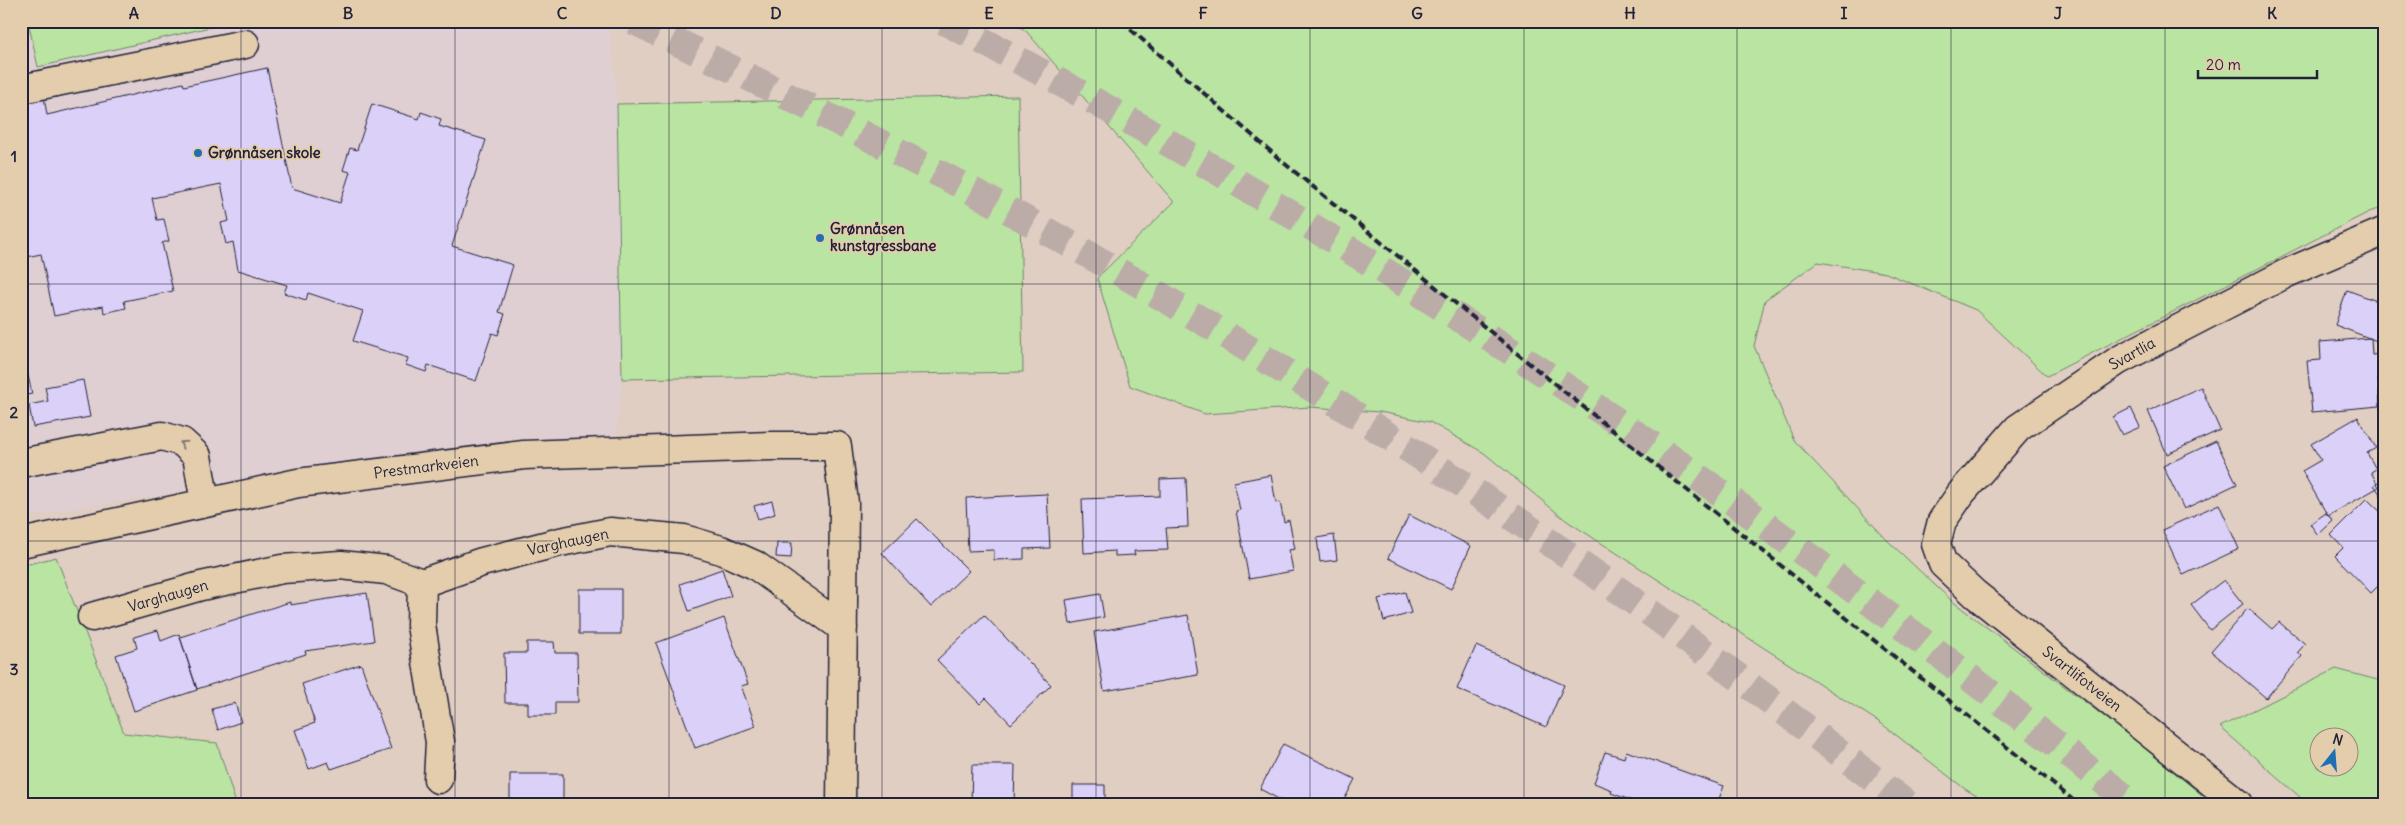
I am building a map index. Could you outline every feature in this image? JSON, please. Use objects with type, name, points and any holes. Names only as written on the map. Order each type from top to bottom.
[{"type":"street","points":[[21,89],[245,44]]},
{"type":"street","name":"Svartlia","points":[[1936,544],[1942,521],[1962,492],[2018,428],[2041,410],[2119,360],[2287,273],[2385,231]]},
{"type":"street","points":[[21,463],[162,436],[182,442],[197,456],[205,502]]},
{"type":"street","name":"Prestmarkveien","points":[[21,543],[298,482],[524,455],[771,446],[837,446],[844,503],[843,628]]},
{"type":"street","name":"Varghaugen","points":[[92,618],[201,586],[282,569],[342,565],[386,570],[422,582],[482,562],[560,542],[610,532],[684,539],[721,550],[755,566],[843,628]]},
{"type":"street","name":"Svartlifotveien","points":[[1936,544],[1943,564],[1974,594],[2240,804]]},
{"type":"street","points":[[422,582],[421,624],[440,742],[438,779]]},
{"type":"street","points":[[841,804],[843,628]]},
{"type":"shaded area","points":[[21,21],[609,21],[617,104],[622,379],[615,442],[290,474],[21,517]]},
{"type":"green space","points":[[28,21],[236,21],[38,67]]},
{"type":"green space","points":[[1012,21],[2385,21],[2385,207],[2369,212],[2047,376],[1976,310],[1886,273],[1818,262],[1765,300],[1754,346],[1794,440],[1888,541],[1952,601],[2135,740],[2213,804],[1990,804],[1965,789],[1882,724],[1567,521],[1484,453],[1430,422],[1380,412],[1310,407],[1205,414],[1130,386],[1097,278],[1174,202],[1026,31]]},
{"type":"green space","name":"Grønnåsen kunstgressbane","points":[[1018,96],[1023,372],[622,379],[617,104]]},
{"type":"green space","points":[[56,557],[124,733],[217,743],[236,804],[21,804],[21,566]]},
{"type":"green space","points":[[2336,669],[2385,682],[2385,793],[2373,804],[2308,804],[2220,727]]},
{"type":"building","points":[[267,68],[292,188],[340,203],[350,172],[343,170],[350,148],[357,150],[372,104],[419,119],[421,112],[441,119],[439,126],[486,140],[452,246],[513,265],[499,312],[505,314],[498,335],[492,333],[476,381],[428,365],[426,372],[406,365],[408,358],[353,341],[363,311],[308,293],[306,300],[284,293],[287,285],[238,270],[233,242],[226,244],[221,223],[229,221],[221,184],[152,198],[157,220],[164,219],[169,241],[162,243],[173,291],[124,301],[126,308],[104,313],[103,306],[54,316],[41,254],[21,258],[21,102],[44,97],[47,115],[183,83],[184,86]]},
{"type":"building","points":[[2347,290],[2385,304],[2385,321],[2377,341],[2335,325]]},
{"type":"building","points":[[2371,338],[2372,355],[2384,354],[2385,376],[2378,376],[2380,406],[2312,412],[2307,361],[2321,360],[2320,342]]},
{"type":"building","points":[[21,343],[32,394],[21,396]]},
{"type":"building","points":[[83,380],[90,417],[33,427],[29,405],[48,401],[45,387]]},
{"type":"building","points":[[2201,387],[2220,430],[2167,454],[2148,411]]},
{"type":"building","points":[[2131,408],[2140,427],[2122,435],[2113,417]]},
{"type":"building","points":[[2358,417],[2376,448],[2367,453],[2376,469],[2371,472],[2379,487],[2328,516],[2302,471],[2321,460],[2311,444]]},
{"type":"building","points":[[2216,441],[2237,484],[2184,509],[2163,466]]},
{"type":"building","points":[[1271,475],[1276,503],[1280,502],[1284,522],[1289,520],[1295,549],[1289,550],[1293,571],[1249,579],[1236,511],[1240,510],[1234,482]]},
{"type":"building","points":[[1186,478],[1188,527],[1166,528],[1168,550],[1134,551],[1135,555],[1115,556],[1115,551],[1084,553],[1082,499],[1160,496],[1160,479]]},
{"type":"building","points":[[2385,478],[2385,501],[2374,485]]},
{"type":"building","points":[[1047,494],[1050,548],[1024,549],[1024,559],[994,560],[994,550],[968,551],[966,498]]},
{"type":"building","points":[[2367,499],[2385,516],[2385,579],[2371,593],[2335,556],[2343,548],[2331,535]]},
{"type":"building","points":[[772,501],[775,514],[758,519],[754,506]]},
{"type":"building","points":[[2219,504],[2239,549],[2183,575],[2162,530]]},
{"type":"building","points":[[2326,513],[2333,521],[2318,535],[2310,524]]},
{"type":"building","points":[[1409,515],[1471,546],[1451,589],[1388,558]]},
{"type":"building","points":[[917,519],[969,571],[931,607],[882,553]]},
{"type":"building","points":[[1334,535],[1337,560],[1320,562],[1317,538]]},
{"type":"building","points":[[777,543],[792,543],[791,558],[776,557]]},
{"type":"building","points":[[722,569],[731,596],[689,611],[680,584]]},
{"type":"building","points":[[2224,580],[2243,604],[2210,630],[2191,605]]},
{"type":"building","points":[[579,589],[621,589],[621,634],[579,634]]},
{"type":"building","points":[[1405,592],[1411,613],[1384,621],[1378,599]]},
{"type":"building","points":[[367,593],[374,641],[305,651],[306,654],[197,689],[180,637],[290,602],[290,605]]},
{"type":"building","points":[[1100,594],[1104,617],[1070,624],[1066,600]]},
{"type":"building","points":[[2248,608],[2272,629],[2279,622],[2305,644],[2298,652],[2302,656],[2266,698],[2211,651]]},
{"type":"building","points":[[984,615],[1051,685],[1011,724],[986,698],[980,704],[937,660]]},
{"type":"building","points":[[1188,615],[1198,675],[1104,691],[1094,632]]},
{"type":"building","points":[[724,618],[748,684],[741,686],[756,726],[695,748],[656,643]]},
{"type":"building","points":[[158,630],[161,641],[179,634],[197,690],[134,711],[116,655],[137,648],[134,637]]},
{"type":"building","points":[[527,642],[554,642],[555,653],[577,653],[578,702],[555,702],[555,715],[528,715],[528,703],[505,703],[504,653],[527,653]]},
{"type":"building","points":[[1476,646],[1564,685],[1546,727],[1457,689]]},
{"type":"building","points":[[361,664],[391,749],[331,769],[328,762],[309,769],[295,730],[315,723],[302,684]]},
{"type":"building","points":[[235,703],[241,722],[218,730],[212,709]]},
{"type":"building","points":[[1283,744],[1355,779],[1342,804],[1288,804],[1260,789]]},
{"type":"building","points":[[1626,751],[1724,786],[1717,804],[1641,804],[1611,793],[1612,790],[1594,783],[1605,752],[1624,758]]},
{"type":"building","points":[[972,765],[1015,765],[1014,804],[971,804]]},
{"type":"building","points":[[510,774],[563,774],[563,804],[491,804],[491,800],[510,800]]},
{"type":"building","points":[[1073,785],[1105,785],[1105,802],[1135,804],[1042,804],[1042,801],[1073,802]]},
{"type":"building","points":[[717,800],[717,804],[633,804],[633,801]]},
{"type":"building","points":[[939,800],[971,800],[971,804],[939,804]]},
{"type":"tunnel","points":[[634,21],[839,122],[1042,228],[1269,361],[1457,480],[1595,573],[1730,671],[1907,804]]},
{"type":"tunnel","points":[[944,21],[1192,156],[1353,252],[1591,404],[1730,499],[1866,599],[2133,804]]},
{"type":"railway","points":[[1121,21],[1284,163],[1530,364],[2078,804]]},
{"type":"place","name":"Grønnåsen skole","points":[[198,153]]},
{"type":"place","name":"Grønnåsen kunstgressbane","points":[[820,238]]}]
